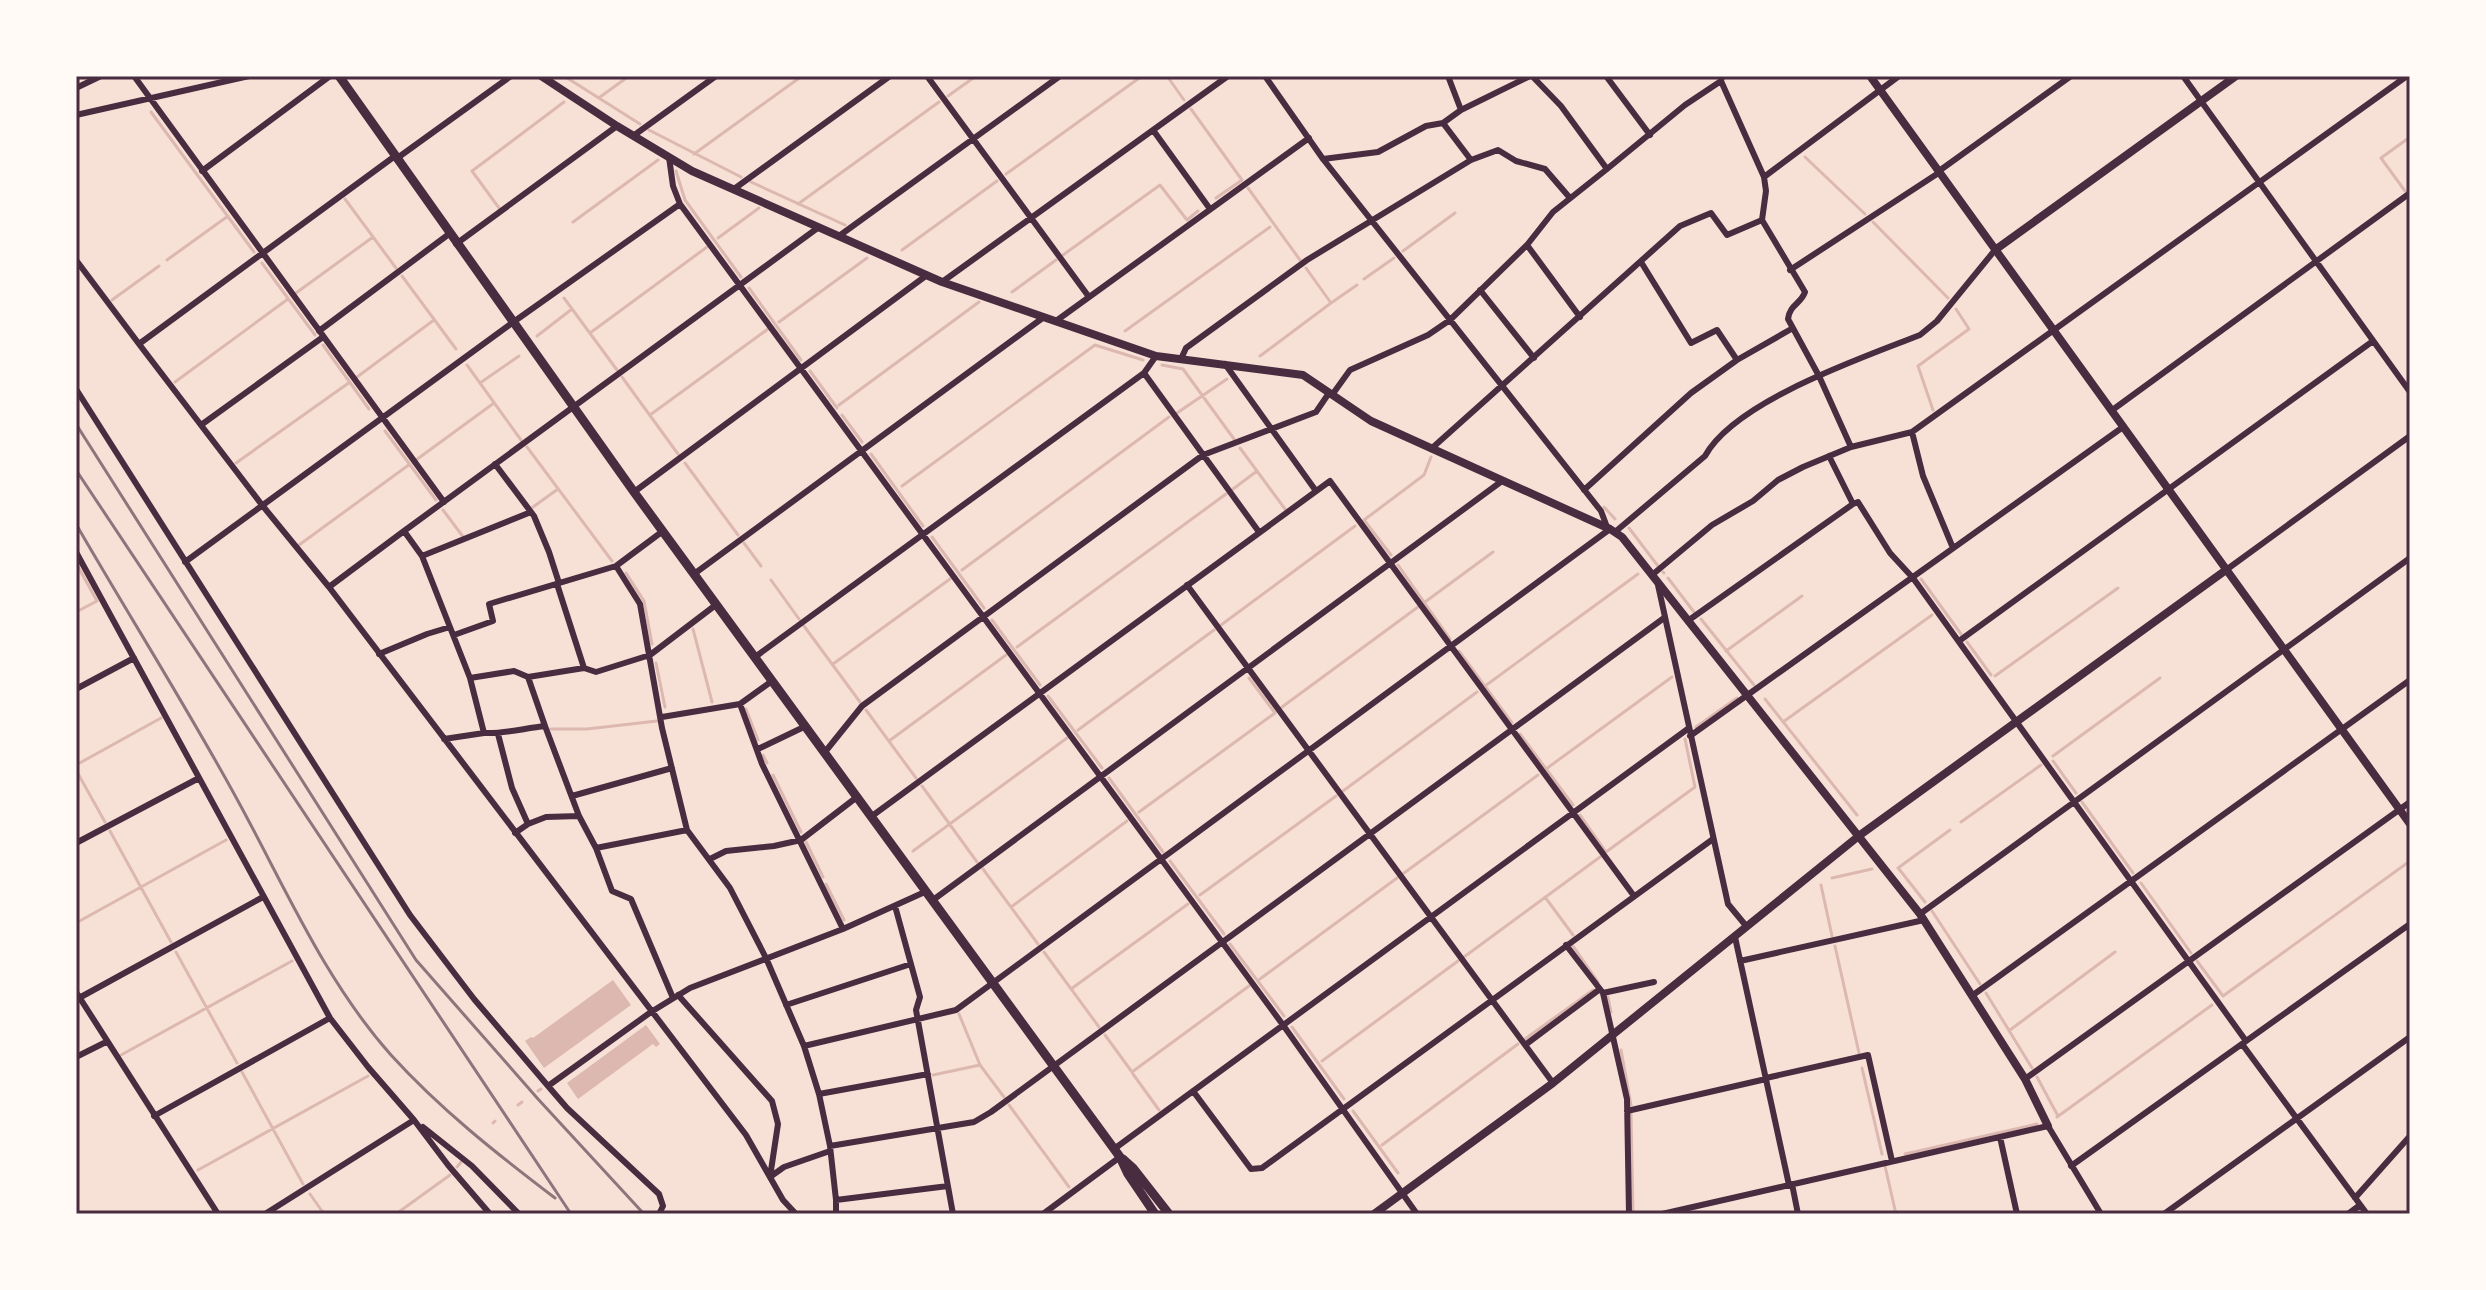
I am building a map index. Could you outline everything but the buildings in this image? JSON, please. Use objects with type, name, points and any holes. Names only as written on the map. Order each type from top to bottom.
[{"type":"main road","points":[[339,76],[634,492],[1117,1153],[1155,1214]]},
{"type":"main road","points":[[1117,1153],[1133,1168],[1169,1214]]},
{"type":"street","points":[[76,88],[101,76]]},
{"type":"street","points":[[134,76],[444,502]]},
{"type":"street","points":[[76,115],[249,76]]},
{"type":"street","points":[[202,171],[330,76]]},
{"type":"street","points":[[139,344],[511,76]]},
{"type":"street","points":[[542,76],[692,171],[942,282],[1156,356],[1303,375],[1371,421],[1611,529],[1622,537],[1922,917],[2025,1079],[2048,1126],[2101,1214]]},
{"type":"street","points":[[633,136],[716,76]]},
{"type":"street","points":[[734,189],[890,76]]},
{"type":"street","points":[[927,76],[1089,297]]},
{"type":"street","points":[[839,236],[1060,76]]},
{"type":"street","points":[[942,282],[1228,76]]},
{"type":"street","points":[[1265,76],[1323,159],[1601,511],[1611,529]]},
{"type":"street","points":[[1448,76],[1461,110]]},
{"type":"street","points":[[1323,159],[1378,152],[1426,126],[1443,123],[1461,110],[1531,76],[1561,106],[1607,169]]},
{"type":"street","points":[[1606,76],[1650,135]]},
{"type":"street","points":[[1870,76],[2410,824]]},
{"type":"street","points":[[1764,177],[1899,76]]},
{"type":"street","points":[[1790,270],[1939,171],[2071,76]]},
{"type":"street","points":[[2183,76],[2410,392]]},
{"type":"street","points":[[804,1046],[956,1010],[1611,529],[1705,456],[1711,446],[1742,419],[1777,395],[1920,335],[1937,321],[1995,250],[2236,76]]},
{"type":"street","points":[[1655,578],[1712,525],[1753,501],[1778,480],[1851,447],[1912,432],[2407,76]]},
{"type":"street","points":[[825,752],[862,706],[1203,455],[1316,412],[1350,370],[1428,335],[1450,320],[1527,245],[1553,212],[1721,79],[1764,177],[1766,191],[1762,220],[1805,292],[1803,298],[1789,310],[1788,319],[1819,376],[1851,447]]},
{"type":"street","points":[[1443,123],[1471,160]]},
{"type":"street","points":[[456,244],[617,126]]},
{"type":"street","points":[[1153,130],[1210,209]]},
{"type":"street","points":[[1056,321],[1309,138]]},
{"type":"street","points":[[1181,359],[1186,348],[1307,260],[1471,160],[1498,150],[1516,161],[1545,169],[1570,198]]},
{"type":"street","points":[[669,157],[673,186],[680,204],[1283,1025],[1417,1214]]},
{"type":"street","points":[[2111,411],[2410,193]]},
{"type":"street","points":[[185,562],[680,204]]},
{"type":"street","points":[[1431,449],[1680,226],[1711,213],[1727,235],[1762,220]]},
{"type":"street","points":[[329,587],[819,227]]},
{"type":"street","points":[[201,425],[449,234]]},
{"type":"street","points":[[1527,245],[1580,317]]},
{"type":"street","points":[[76,260],[746,1135],[783,1200],[796,1214]]},
{"type":"street","points":[[1641,262],[1691,343],[1717,330],[1737,360]]},
{"type":"street","points":[[634,492],[927,275]]},
{"type":"street","points":[[1480,290],[1534,358]]},
{"type":"street","points":[[694,574],[1044,317]]},
{"type":"street","points":[[1584,490],[1691,393],[1737,360],[1793,328]]},
{"type":"street","points":[[1959,641],[2373,341]]},
{"type":"street","points":[[755,657],[1144,373],[1156,356]]},
{"type":"street","points":[[1225,364],[1316,491]]},
{"type":"street","points":[[1144,373],[1259,532]]},
{"type":"street","points":[[76,389],[410,915],[474,999],[567,1108],[659,1194],[663,1206],[659,1214]]},
{"type":"street","points":[[1045,1213],[1193,1091],[1573,813],[1748,695],[2123,427]]},
{"type":"street","points":[[1912,432],[1923,476],[1953,548]]},
{"type":"street","points":[[1374,1214],[1553,1083],[1860,835],[2410,436]]},
{"type":"street","points":[[1829,456],[1853,504]]},
{"type":"street","points":[[495,464],[531,512],[549,552],[584,668]]},
{"type":"street","points":[[872,816],[1330,481],[1634,896]]},
{"type":"street","points":[[548,1086],[690,988],[930,895],[1100,777],[1502,481]]},
{"type":"street","points":[[1689,620],[1858,502],[1890,553],[1913,578],[2075,801],[2367,1214]]},
{"type":"street","points":[[422,556],[531,512]]},
{"type":"street","points":[[404,531],[422,556],[454,635],[470,678],[484,733]]},
{"type":"street","points":[[454,635],[493,621],[489,604],[616,566],[663,531]]},
{"type":"street","points":[[76,552],[330,1018],[490,1214]]},
{"type":"street","points":[[1740,961],[1922,917],[2075,801],[2410,558]]},
{"type":"street","points":[[616,566],[640,604],[687,830],[730,888],[766,958],[804,1046],[819,1094],[830,1149],[836,1214]]},
{"type":"street","points":[[1655,578],[1728,904],[1747,927]]},
{"type":"street","points":[[1187,585],[1553,1083]]},
{"type":"street","points":[[470,678],[514,671],[528,677],[584,668],[596,672],[650,655],[717,604]]},
{"type":"street","points":[[770,1177],[784,1167],[830,1149],[974,1122],[1664,618]]},
{"type":"street","points":[[379,654],[450,627]]},
{"type":"street","points":[[76,689],[134,658]]},
{"type":"street","points":[[528,677],[579,816],[596,848],[612,891],[631,899],[675,997],[772,1101],[778,1124],[770,1177]]},
{"type":"street","points":[[1973,995],[2410,680]]},
{"type":"street","points":[[662,717],[740,704],[772,681]]},
{"type":"street","points":[[740,704],[762,764],[843,929]]},
{"type":"street","points":[[444,739],[545,726]]},
{"type":"street","points":[[758,749],[806,726]]},
{"type":"street","points":[[498,734],[512,788],[528,824]]},
{"type":"street","points":[[572,796],[672,768]]},
{"type":"street","points":[[76,843],[199,778]]},
{"type":"street","points":[[710,859],[726,851],[801,840],[857,796]]},
{"type":"street","points":[[2025,1079],[2410,802]]},
{"type":"street","points":[[515,833],[546,817],[579,816]]},
{"type":"street","points":[[596,848],[687,830]]},
{"type":"street","points":[[1193,1091],[1251,1169],[1262,1168],[1713,839]]},
{"type":"street","points":[[218,1214],[78,995],[263,897]]},
{"type":"street","points":[[895,906],[920,997],[916,1010],[953,1214]]},
{"type":"street","points":[[2071,1166],[2410,924]]},
{"type":"street","points":[[1735,937],[1798,1214]]},
{"type":"street","points":[[1566,945],[1602,991],[1613,1035],[1627,1099],[1629,1214]]},
{"type":"street","points":[[786,1005],[911,964]]},
{"type":"street","points":[[1525,1045],[1602,991],[1654,982]]},
{"type":"street","points":[[154,1116],[330,1018]]},
{"type":"street","points":[[2164,1214],[2410,1037]]},
{"type":"street","points":[[76,1057],[106,1042]]},
{"type":"street","points":[[1627,1111],[1868,1055],[1892,1161]]},
{"type":"street","points":[[819,1094],[928,1074]]},
{"type":"street","points":[[265,1214],[414,1120]]},
{"type":"street","points":[[414,1120],[472,1166],[519,1214]]},
{"type":"street","points":[[1662,1214],[2048,1126]]},
{"type":"street","points":[[2355,1198],[2410,1136]]},
{"type":"street","points":[[2000,1137],[2017,1214]]},
{"type":"street","points":[[836,1200],[948,1186]]},
{"type":"street","points":[[2348,1214],[2360,1205]]},
{"type":"shaded area","points":[[613,980],[631,1005],[544,1068],[525,1041]]},
{"type":"shaded area","points":[[646,1025],[660,1044],[656,1047],[653,1044],[578,1099],[567,1083]]},
{"type":"waterway","points":[[564,76],[640,124]]},
{"type":"waterway","points":[[600,97],[629,76]]},
{"type":"waterway","points":[[694,154],[802,76]]},
{"type":"waterway","points":[[948,96],[976,76]]},
{"type":"waterway","points":[[1006,174],[1142,76]]},
{"type":"waterway","points":[[1167,76],[1184,100]]},
{"type":"waterway","points":[[499,208],[472,171],[564,102]]},
{"type":"waterway","points":[[798,204],[939,102]]},
{"type":"waterway","points":[[1191,109],[1242,180],[1216,198]]},
{"type":"waterway","points":[[151,112],[254,252]]},
{"type":"waterway","points":[[649,130],[741,177]]},
{"type":"waterway","points":[[2405,191],[2381,158],[2410,137]]},
{"type":"waterway","points":[[1805,157],[1865,214]]},
{"type":"waterway","points":[[573,222],[658,160]]},
{"type":"waterway","points":[[676,171],[685,200],[741,277]]},
{"type":"waterway","points":[[902,250],[997,181]]},
{"type":"waterway","points":[[751,182],[845,225]]},
{"type":"waterway","points":[[1063,255],[1160,185],[1187,220],[1198,211]]},
{"type":"waterway","points":[[1248,188],[1300,260]]},
{"type":"waterway","points":[[345,199],[396,268]]},
{"type":"waterway","points":[[718,238],[759,208]]},
{"type":"waterway","points":[[1403,251],[1455,213]]},
{"type":"waterway","points":[[167,260],[228,216]]},
{"type":"waterway","points":[[1873,222],[1948,298]]},
{"type":"waterway","points":[[1125,331],[1270,227]]},
{"type":"waterway","points":[[296,293],[373,237]]},
{"type":"waterway","points":[[590,333],[707,247]]},
{"type":"waterway","points":[[779,322],[867,258]]},
{"type":"waterway","points":[[1364,279],[1394,258]]},
{"type":"waterway","points":[[1012,292],[1056,260]]},
{"type":"waterway","points":[[262,263],[315,335]]},
{"type":"waterway","points":[[112,300],[159,266]]},
{"type":"waterway","points":[[1260,356],[1331,303],[1306,268]]},
{"type":"waterway","points":[[402,276],[456,349]]},
{"type":"waterway","points":[[1331,303],[1357,285]]},
{"type":"waterway","points":[[749,288],[801,360]]},
{"type":"waterway","points":[[564,298],[617,370]]},
{"type":"waterway","points":[[175,382],[288,299]]},
{"type":"waterway","points":[[839,405],[979,302]]},
{"type":"waterway","points":[[537,336],[572,309]]},
{"type":"waterway","points":[[1933,410],[1918,366],[1969,329],[1956,309]]},
{"type":"waterway","points":[[357,377],[434,320]]},
{"type":"waterway","points":[[650,415],[768,329]]},
{"type":"waterway","points":[[323,345],[369,409]]},
{"type":"waterway","points":[[902,486],[1095,345],[1143,360]]},
{"type":"waterway","points":[[480,383],[519,356]]},
{"type":"waterway","points":[[467,365],[521,440]]},
{"type":"waterway","points":[[1162,365],[1183,369],[1234,439]]},
{"type":"waterway","points":[[810,371],[837,408]]},
{"type":"waterway","points":[[622,377],[678,454]]},
{"type":"waterway","points":[[1177,413],[1227,379]]},
{"type":"waterway","points":[[236,463],[350,382]]},
{"type":"waterway","points":[[416,460],[494,403]]},
{"type":"waterway","points":[[842,415],[862,442]]},
{"type":"waterway","points":[[962,570],[1169,417]]},
{"type":"waterway","points":[[385,431],[436,500]]},
{"type":"waterway","points":[[527,447],[612,561]]},
{"type":"waterway","points":[[1233,489],[1257,471],[1240,448]]},
{"type":"waterway","points":[[871,454],[923,526]]},
{"type":"waterway","points":[[1391,555],[1364,520],[1424,475],[1431,457]]},
{"type":"waterway","points":[[685,463],[738,535]]},
{"type":"waterway","points":[[299,545],[410,464]]},
{"type":"waterway","points":[[1257,471],[1285,509]]},
{"type":"waterway","points":[[533,507],[558,489]]},
{"type":"waterway","points":[[1017,647],[1226,494]]},
{"type":"waterway","points":[[1604,507],[1615,519]]},
{"type":"waterway","points":[[443,510],[464,538]]},
{"type":"waterway","points":[[1221,625],[1355,526]]},
{"type":"waterway","points":[[1629,528],[1658,566]]},
{"type":"waterway","points":[[932,537],[984,608]]},
{"type":"waterway","points":[[744,543],[761,566]]},
{"type":"waterway","points":[[1425,602],[1493,552]]},
{"type":"waterway","points":[[76,563],[97,601],[76,612]]},
{"type":"waterway","points":[[1398,565],[1450,639]]},
{"type":"waterway","points":[[626,573],[644,601],[652,644]]},
{"type":"waterway","points":[[1485,686],[1638,574]]},
{"type":"waterway","points":[[1668,578],[1694,612]]},
{"type":"waterway","points":[[833,664],[950,579]]},
{"type":"waterway","points":[[1921,579],[1961,634]]},
{"type":"waterway","points":[[771,580],[799,619]]},
{"type":"waterway","points":[[1995,676],[2118,588]]},
{"type":"waterway","points":[[1726,651],[1802,596]]},
{"type":"waterway","points":[[1282,707],[1418,607]]},
{"type":"waterway","points":[[1783,722],[1932,615]]},
{"type":"waterway","points":[[1701,619],[1754,685]]},
{"type":"waterway","points":[[992,620],[1040,685]]},
{"type":"waterway","points":[[804,626],[860,702]]},
{"type":"waterway","points":[[693,629],[712,702]]},
{"type":"waterway","points":[[1078,730],[1214,630]]},
{"type":"waterway","points":[[1967,642],[1991,675]]},
{"type":"waterway","points":[[1459,651],[1512,723]]},
{"type":"waterway","points":[[889,741],[1006,655]]},
{"type":"waterway","points":[[656,663],[665,707]]},
{"type":"waterway","points":[[1546,769],[1672,677]]},
{"type":"waterway","points":[[1139,812],[1275,713],[1249,678]]},
{"type":"waterway","points":[[2053,756],[2160,678]]},
{"type":"waterway","points":[[1343,791],[1477,692]]},
{"type":"waterway","points":[[1048,696],[1102,768]]},
{"type":"waterway","points":[[1696,727],[1737,698]]},
{"type":"waterway","points":[[1765,699],[1857,815]]},
{"type":"waterway","points":[[746,709],[758,740]]},
{"type":"waterway","points":[[866,710],[916,778]]},
{"type":"waterway","points":[[76,765],[161,718]]},
{"type":"waterway","points":[[551,729],[587,729],[657,721]]},
{"type":"waterway","points":[[1520,734],[1573,805]]},
{"type":"waterway","points":[[913,851],[1067,738]]},
{"type":"waterway","points":[[1580,815],[1606,852],[1695,787],[1685,739]]},
{"type":"waterway","points":[[763,755],[767,763]]},
{"type":"waterway","points":[[2053,761],[2076,793]]},
{"type":"waterway","points":[[1961,822],[2041,765]]},
{"type":"waterway","points":[[76,770],[105,822]]},
{"type":"waterway","points":[[773,775],[801,832]]},
{"type":"waterway","points":[[1404,873],[1538,775]]},
{"type":"waterway","points":[[1109,778],[1163,852]]},
{"type":"waterway","points":[[922,786],[977,862]]},
{"type":"waterway","points":[[1200,895],[1336,796]]},
{"type":"waterway","points":[[2082,802],[2133,873]]},
{"type":"waterway","points":[[1011,907],[1127,821]]},
{"type":"waterway","points":[[1898,868],[1950,830]]},
{"type":"waterway","points":[[110,831],[171,942]]},
{"type":"waterway","points":[[76,923],[226,840]]},
{"type":"waterway","points":[[806,842],[823,877]]},
{"type":"waterway","points":[[1464,957],[1600,857]]},
{"type":"waterway","points":[[1170,861],[1224,934]]},
{"type":"waterway","points":[[2197,961],[2223,996],[2410,861]]},
{"type":"waterway","points":[[983,869],[1038,944]]},
{"type":"waterway","points":[[1832,878],[1872,869]]},
{"type":"waterway","points":[[1899,869],[1925,902]]},
{"type":"waterway","points":[[1260,979],[1397,878]]},
{"type":"waterway","points":[[2141,883],[2191,953]]},
{"type":"waterway","points":[[826,884],[844,920]]},
{"type":"waterway","points":[[1821,885],[1832,936]]},
{"type":"waterway","points":[[1545,897],[1573,935]]},
{"type":"waterway","points":[[1071,989],[1188,904]]},
{"type":"waterway","points":[[1932,911],[1980,984]]},
{"type":"waterway","points":[[1230,944],[1284,1016]]},
{"type":"waterway","points":[[1573,946],[1598,982]]},
{"type":"waterway","points":[[1835,946],[1859,1053]]},
{"type":"waterway","points":[[176,952],[237,1063]]},
{"type":"waterway","points":[[1044,952],[1099,1027]]},
{"type":"waterway","points":[[2010,1030],[2115,952]]},
{"type":"waterway","points":[[121,1055],[292,961]]},
{"type":"waterway","points":[[1322,1061],[1458,961]]},
{"type":"waterway","points":[[1105,1035],[1132,1072],[1249,986]]},
{"type":"waterway","points":[[1525,1039],[1593,990]]},
{"type":"waterway","points":[[1986,993],[2032,1068]]},
{"type":"waterway","points":[[1608,997],[1611,1012]]},
{"type":"waterway","points":[[2057,1117],[2212,1005]]},
{"type":"waterway","points":[[959,1014],[980,1065],[1004,1097]]},
{"type":"waterway","points":[[1292,1027],[1344,1099]]},
{"type":"waterway","points":[[1382,1145],[1518,1044]]},
{"type":"waterway","points":[[1621,1050],[1631,1105]]},
{"type":"waterway","points":[[933,1075],[980,1065]]},
{"type":"waterway","points":[[1862,1068],[1882,1154]]},
{"type":"waterway","points":[[242,1072],[303,1184]]},
{"type":"waterway","points":[[1133,1074],[1159,1110]]},
{"type":"waterway","points":[[198,1170],[368,1076]]},
{"type":"waterway","points":[[2037,1077],[2058,1116]]},
{"type":"waterway","points":[[518,1105],[522,1102]]},
{"type":"waterway","points":[[1009,1105],[1069,1187]]},
{"type":"waterway","points":[[1353,1111],[1398,1173]]},
{"type":"waterway","points":[[1631,1114],[1633,1214]]},
{"type":"waterway","points":[[1905,1154],[2037,1124]]},
{"type":"waterway","points":[[457,1167],[461,1162]]},
{"type":"waterway","points":[[1885,1166],[1896,1214]]},
{"type":"waterway","points":[[396,1214],[450,1175]]},
{"type":"waterway","points":[[310,1194],[324,1214]]},
{"type":"railway","points":[[76,424],[416,960],[644,1214]]},
{"type":"railway","points":[[76,470],[571,1214]]},
{"type":"railway","points":[[76,524],[219,766],[326,965],[367,1026],[429,1094],[555,1198]]}]
